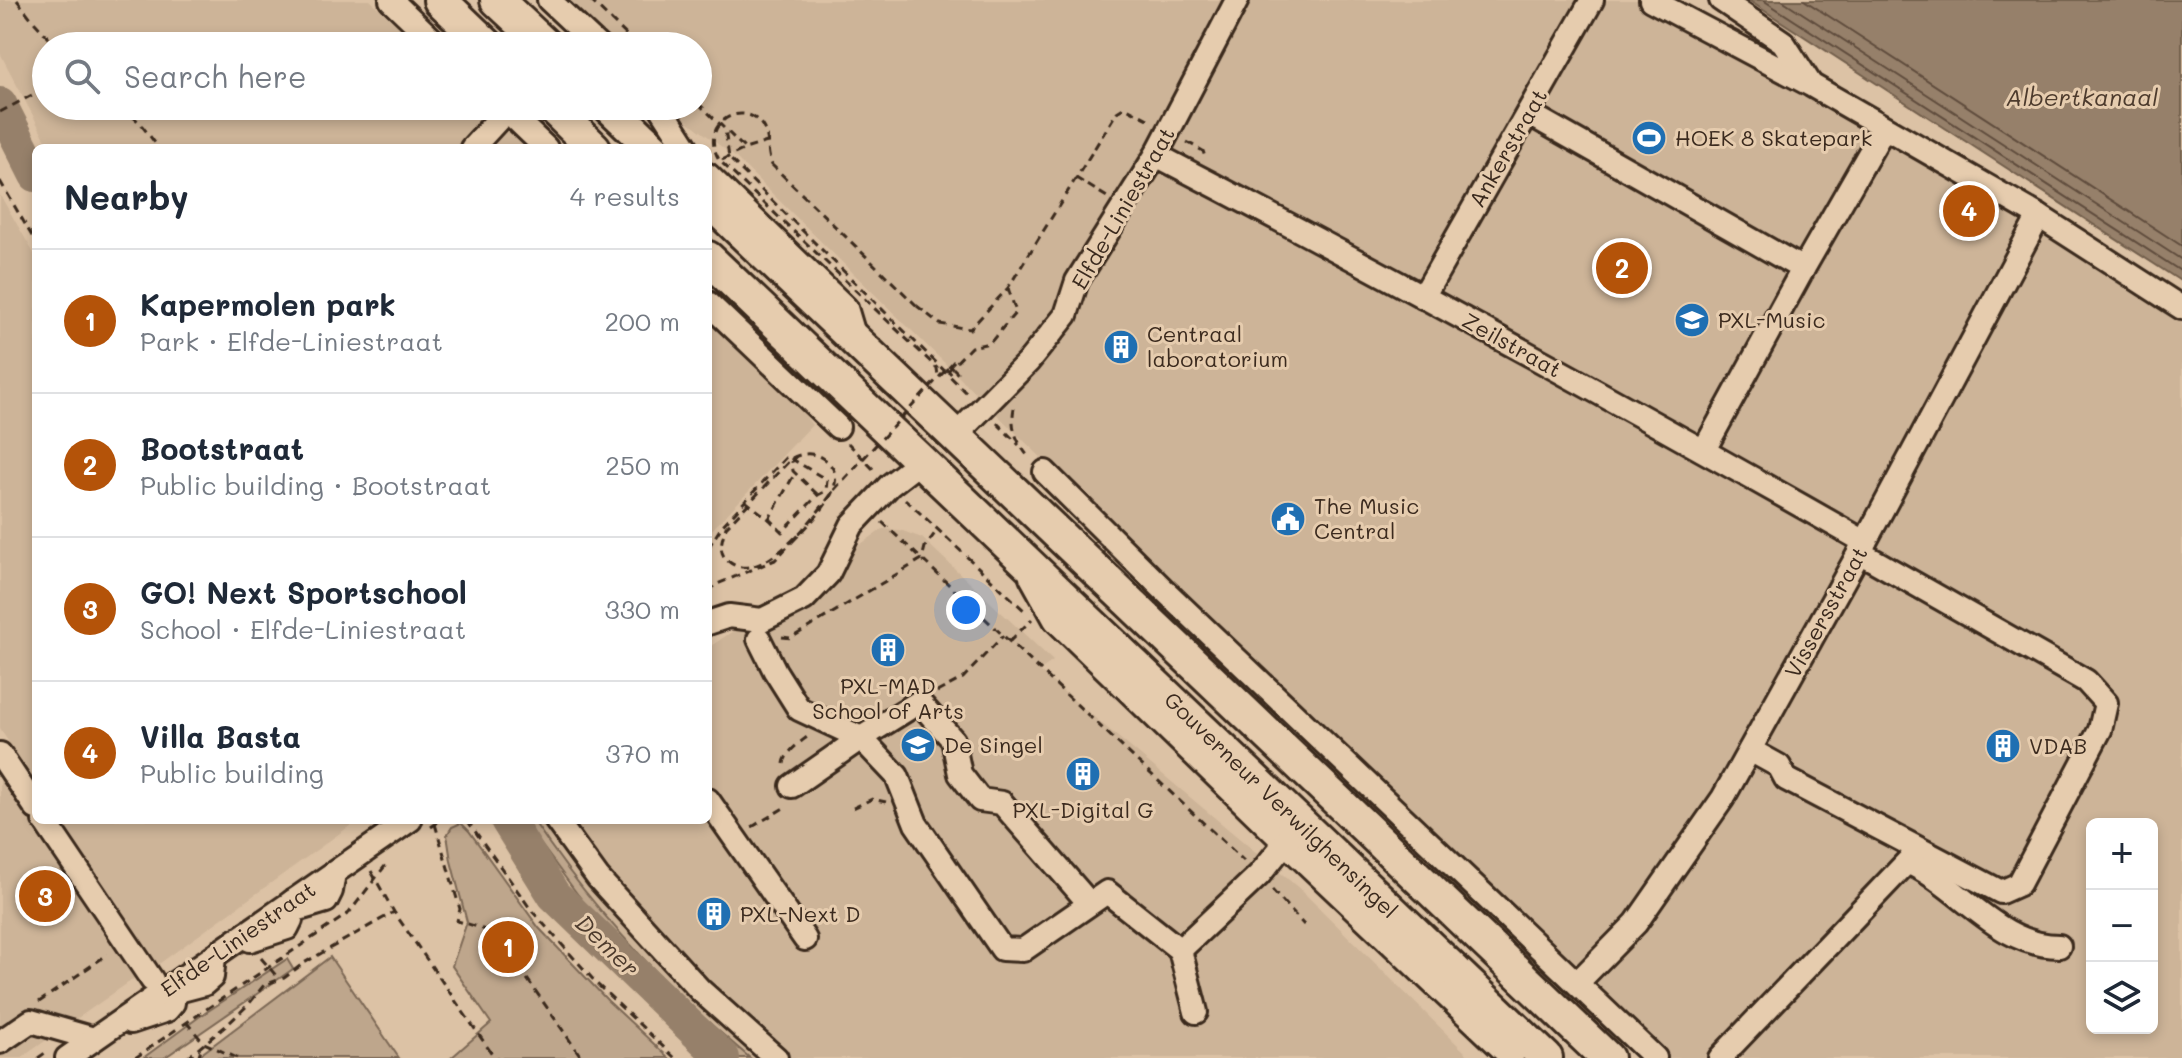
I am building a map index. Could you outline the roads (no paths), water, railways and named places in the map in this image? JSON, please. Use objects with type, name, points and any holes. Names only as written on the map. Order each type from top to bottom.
[{"type":"highway","points":[[440,0],[473,32]]},
{"type":"highway","points":[[497,0],[531,32]]},
{"type":"highway","points":[[565,120],[590,144]]},
{"type":"highway","points":[[624,120],[649,144]]},
{"type":"highway","name":"Gouverneur Verwilghensingel","points":[[712,204],[1607,1058]]},
{"type":"highway","name":"Gouverneur Verwilghensingel","points":[[712,262],[1017,552],[1293,833],[1546,1058]]},
{"type":"highway","points":[[921,461],[956,435]]},
{"type":"street","points":[[391,0],[424,32]]},
{"type":"street","points":[[549,0],[583,32]]},
{"type":"street","name":"Elfde-Liniestraat","points":[[956,435],[1028,362],[1066,315],[1077,281],[1156,155],[1237,0]]},
{"type":"street","name":"Ankerstraat","points":[[1423,297],[1592,0]]},
{"type":"street","points":[[1651,0],[1811,85],[2039,216],[2182,308]]},
{"type":"street","points":[[1721,0],[1783,42],[1811,85]]},
{"type":"street","points":[[1528,113],[1803,269]]},
{"type":"street","points":[[476,144],[502,120]]},
{"type":"street","points":[[517,120],[542,144]]},
{"type":"street","points":[[669,120],[684,144]]},
{"type":"street","points":[[1704,450],[1884,128]]},
{"type":"street","name":"Zeilstraat","points":[[1156,155],[1704,450],[2086,681],[2106,703],[2100,730],[2019,884],[2001,892],[1786,779],[1779,766],[1750,750]]},
{"type":"street","name":"Gouverneur Verwilghensingel","points":[[714,168],[846,308],[855,339]]},
{"type":"street","name":"Vissersstraat","points":[[1577,983],[1636,923],[1723,798],[2039,216]]},
{"type":"street","points":[[712,307],[838,427]]},
{"type":"street","points":[[712,622],[729,616],[762,620],[804,599],[828,574],[852,525],[890,485],[921,461]]},
{"type":"street","name":"Gouverneur Verwilghensingel","points":[[1045,472],[1164,590],[1655,1058]]},
{"type":"street","name":"Gouverneur Verwilghensingel","points":[[1088,564],[1164,590]]},
{"type":"street","points":[[769,638],[775,671],[799,709],[861,738],[897,776],[912,816],[1002,949],[1023,950],[1107,892],[1180,950],[1196,1012]]},
{"type":"street","points":[[792,786],[919,702],[953,740],[960,774],[980,800],[1002,803],[1089,903]]},
{"type":"street","points":[[0,754],[32,802]]},
{"type":"street","points":[[712,806],[805,939]]},
{"type":"street","points":[[47,824],[126,942],[164,988]]},
{"type":"street","name":"Elfde-Liniestraat","points":[[84,1051],[164,988],[287,909],[404,824]]},
{"type":"street","points":[[559,824],[598,878],[700,990],[776,1058]]},
{"type":"street","points":[[1180,950],[1259,875],[1293,833]]},
{"type":"street","name":"Gouverneur Verwilghensingel","points":[[1293,833],[1512,1058]]},
{"type":"street","points":[[1720,1058],[1907,862],[1927,871],[2003,930],[2044,946],[2059,946]]},
{"type":"street","points":[[0,1042],[31,1021],[84,1051]]},
{"type":"water","name":"Albertkanaal","points":[[1748,0],[2182,0],[2182,282]]},
{"type":"waterway","name":"Demer","points":[[0,104],[32,167]]},
{"type":"waterway","name":"Demer","points":[[510,824],[554,895],[723,1058]]},
{"type":"place","name":"HOEK 8 Skatepark","points":[[1649,138]]},
{"type":"place","name":"Villa Basta","points":[[1969,211]]},
{"type":"place","name":"Bootstraat","points":[[1622,268]]},
{"type":"place","name":"PXL-Music","points":[[1692,320]]},
{"type":"place","name":"Centraal laboratorium","points":[[1121,347]]},
{"type":"place","name":"The Music Central","points":[[1288,519]]},
{"type":"place","name":"PXL-MAD School of Arts","points":[[888,650]]},
{"type":"place","name":"De Singel","points":[[918,745]]},
{"type":"place","name":"VDAB","points":[[2003,746]]},
{"type":"place","name":"PXL-Digital G","points":[[1083,774]]},
{"type":"place","name":"GO! Next Sportschool","points":[[45,896]]},
{"type":"place","name":"PXL-Next D","points":[[714,914]]},
{"type":"place","name":"Kapermolen park","points":[[508,947]]}]
